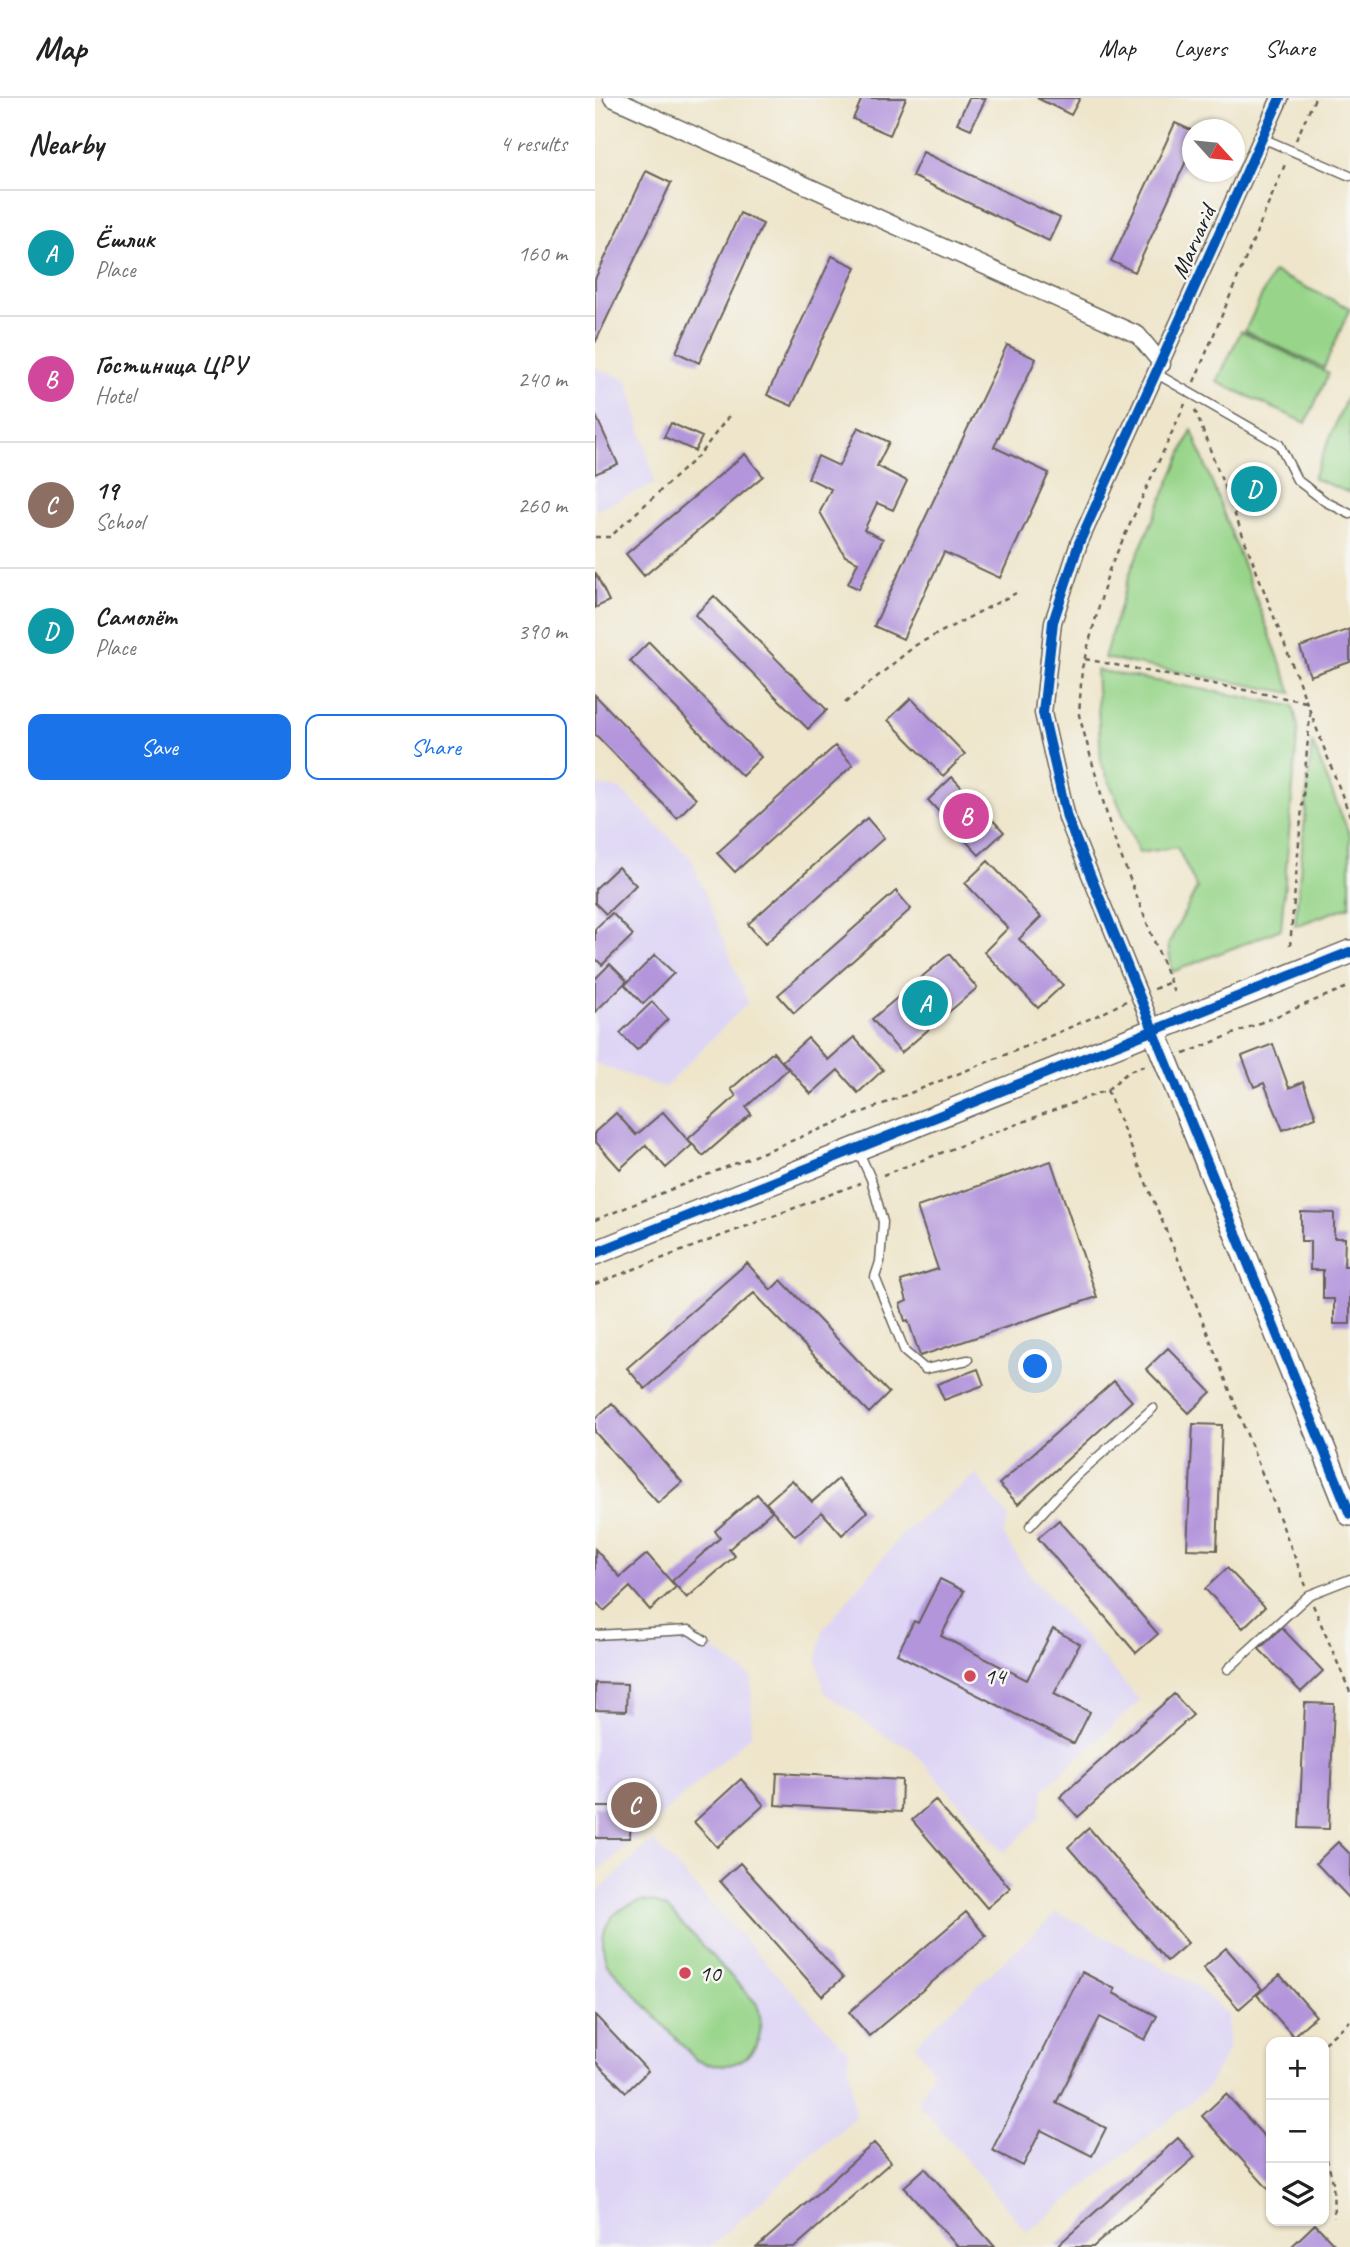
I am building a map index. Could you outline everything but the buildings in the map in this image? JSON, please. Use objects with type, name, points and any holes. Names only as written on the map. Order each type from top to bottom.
[{"type":"street","points":[[612,98],[1138,335],[1159,369]]},
{"type":"street","name":"Marvarid","points":[[1153,1029],[1067,818],[1043,713],[1053,622],[1079,543],[1280,98]]},
{"type":"street","points":[[595,1253],[1350,952]]},
{"type":"street","points":[[1153,1029],[1350,1514]]},
{"type":"lane","points":[[1262,138],[1350,176]]},
{"type":"lane","points":[[1159,369],[1189,394],[1279,444],[1297,480],[1326,502],[1350,514]]},
{"type":"lane","points":[[857,1148],[871,1179],[883,1222],[880,1262],[875,1277],[905,1352],[925,1369],[968,1360]]},
{"type":"lane","points":[[1030,1526],[1073,1479],[1153,1408]]},
{"type":"lane","points":[[1228,1669],[1309,1595],[1350,1579]]},
{"type":"lane","points":[[595,1635],[689,1630],[704,1640]]},
{"type":"path","points":[[1174,992],[1112,833],[1079,715],[1085,659],[1109,570],[1189,394],[1315,98]]},
{"type":"path","points":[[1189,394],[1350,816]]},
{"type":"path","points":[[595,537],[610,537],[699,455],[729,416]]},
{"type":"path","points":[[845,703],[916,645],[1016,593]]},
{"type":"path","points":[[1085,659],[1307,702]]},
{"type":"path","points":[[1290,946],[1310,711]]},
{"type":"path","points":[[1150,990],[1170,982]]},
{"type":"path","points":[[1184,1054],[1350,986]]},
{"type":"path","points":[[595,1220],[1027,1046],[1105,1012],[1130,998]]},
{"type":"path","points":[[595,1284],[1107,1090],[1129,1071],[1155,1063]]},
{"type":"path","points":[[1126,1064],[1129,1071]]},
{"type":"path","points":[[1107,1090],[1184,1273],[1309,1595],[1350,1692]]},
{"type":"path","points":[[757,1155],[760,1161]]},
{"type":"path","points":[[776,1205],[779,1214]]},
{"type":"path","points":[[1329,2039],[1350,2021]]},
{"type":"path","points":[[1328,2163],[1333,2182],[1334,2218]]},
{"type":"shaded area","points":[[595,368],[628,380],[655,484],[595,510]]},
{"type":"shaded area","points":[[595,785],[620,789],[691,858],[748,1002],[664,1088],[595,1063]]},
{"type":"shaded area","name":"14","points":[[976,1474],[1009,1518],[1003,1535],[1026,1570],[1140,1701],[1044,1789],[1040,1817],[1004,1853],[910,1748],[887,1737],[825,1693],[817,1660],[823,1630],[905,1531]]},
{"type":"shaded area","points":[[595,1639],[699,1639],[752,1678],[751,1735],[595,1874]]},
{"type":"shaded area","name":"10","points":[[652,1840],[848,2051],[855,2117],[710,2247],[595,2247],[595,1895]]},
{"type":"shaded area","points":[[1057,1912],[1193,1983],[1228,2014],[1228,2049],[1207,2089],[1027,2232],[918,2103],[933,2071],[915,2044]]},
{"type":"green space","points":[[1273,272],[1350,308],[1324,368],[1245,331]]},
{"type":"green space","points":[[1241,331],[1329,373],[1306,423],[1217,382]]},
{"type":"green space","points":[[1350,392],[1350,493],[1313,478]]},
{"type":"green space","points":[[1192,430],[1292,693],[1104,658],[1132,567]]},
{"type":"green space","points":[[1096,670],[1293,706],[1298,726],[1281,929],[1172,972],[1168,945],[1197,888],[1177,847],[1139,853],[1101,762]]},
{"type":"green space","points":[[1312,742],[1350,836],[1350,906],[1295,926]]},
{"type":"green space","points":[[641,1901],[654,1902],[667,1908],[757,2004],[760,2034],[756,2046],[738,2062],[712,2065],[696,2060],[607,1964],[603,1942],[607,1924],[620,1910]]},
{"type":"cycle path","points":[[1280,98],[1079,543],[1053,622],[1043,713],[1067,818],[1350,1514]]},
{"type":"cycle path","points":[[595,1253],[1350,952]]},
{"type":"place","name":"Самолёт","points":[[1254,489]]},
{"type":"place","name":"Гостиница ЦРУ","points":[[966,816]]},
{"type":"place","name":"Ёшлик","points":[[925,1003]]},
{"type":"place","name":"14","points":[[970,1676]]},
{"type":"place","name":"19","points":[[634,1805]]},
{"type":"place","name":"10","points":[[685,1973]]}]
